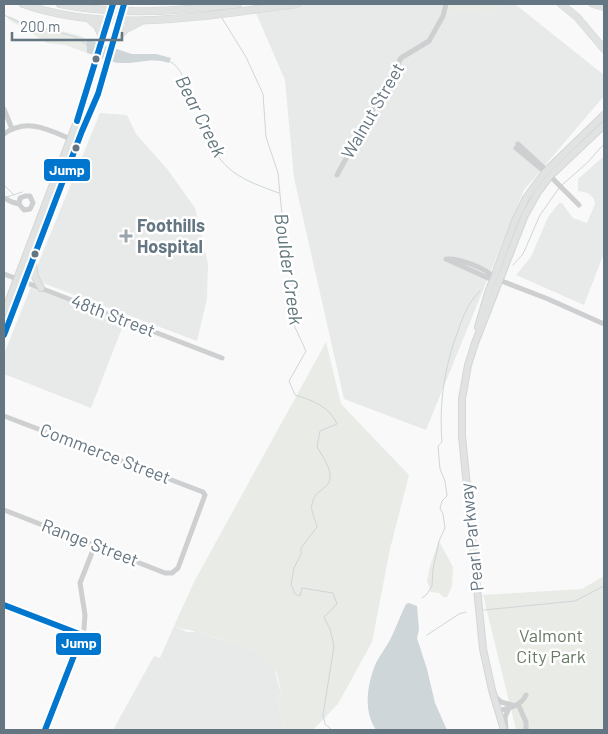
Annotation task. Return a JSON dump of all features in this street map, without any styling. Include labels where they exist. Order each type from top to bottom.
[{"type":"highway","points":[[23,4],[46,11],[88,19],[120,21],[194,17],[297,4]]},
{"type":"highway","points":[[60,4],[85,8],[112,7],[122,12],[189,9],[238,4]]},
{"type":"highway","points":[[85,8],[99,4]]},
{"type":"highway","points":[[135,4],[147,11]]},
{"type":"highway","points":[[561,4],[577,17],[604,51]]},
{"type":"highway","points":[[593,4],[604,7]]},
{"type":"highway","points":[[88,19],[97,26],[103,38]]},
{"type":"highway","points":[[114,41],[128,28],[143,21]]},
{"type":"main road","points":[[4,335],[98,94],[124,4]]},
{"type":"main road","points":[[4,312],[70,139],[112,7]]},
{"type":"main road","name":"Pearl Parkway","points":[[547,174],[604,115]]},
{"type":"main road","name":"Pearl Parkway","points":[[505,730],[493,694],[483,649],[462,436],[464,386],[475,343],[520,210],[532,188],[604,125]]},
{"type":"main road","points":[[32,261],[35,277],[41,288]]},
{"type":"street","name":"Walnut Street","points":[[337,175],[401,58],[429,41],[443,16],[446,4]]},
{"type":"street","points":[[4,109],[12,129]]},
{"type":"street","points":[[4,134],[25,125],[35,126],[78,142]]},
{"type":"street","points":[[517,146],[579,204]]},
{"type":"street","points":[[4,198],[19,204]]},
{"type":"street","points":[[496,279],[490,273],[458,260],[446,260],[488,278],[496,279],[548,299],[604,324]]},
{"type":"street","name":"48th Street","points":[[4,274],[222,358]]},
{"type":"street","name":"Commerce Street","points":[[4,416],[203,492],[205,495],[176,571]]},
{"type":"street","name":"Range Street","points":[[4,510],[165,573],[176,571]]},
{"type":"street","points":[[45,730],[85,625],[80,584],[95,545]]},
{"type":"street","points":[[4,605],[82,635]]},
{"type":"street","points":[[493,694],[501,702],[517,705]]},
{"type":"street","points":[[498,711],[517,705],[526,695]]},
{"type":"street","points":[[517,705],[526,722],[526,730]]},
{"type":"street","points":[[505,730],[505,717],[509,708]]},
{"type":"shaded area","points":[[252,4],[515,4],[604,75],[604,96],[524,190],[426,430],[344,399],[294,178],[285,80]]},
{"type":"shaded area","points":[[86,39],[132,54],[156,54],[171,58],[169,63],[151,61],[117,63],[87,53]]},
{"type":"shaded area","name":"Foothills Hospital","points":[[100,113],[127,115],[136,134],[168,170],[195,208],[208,264],[207,299],[197,341],[32,279]]},
{"type":"shaded area","points":[[604,156],[604,253],[584,305],[516,275],[531,257],[548,217],[559,203],[562,203],[573,218],[587,223],[595,204],[594,199],[588,193],[578,191],[578,179]]},
{"type":"shaded area","points":[[31,287],[124,323],[91,408],[4,374],[4,354]]},
{"type":"shaded area","points":[[409,603],[417,606],[419,630],[417,638],[435,703],[447,730],[376,730],[369,714],[368,697],[373,671],[390,640],[406,604]]},
{"type":"shaded area","points":[[174,626],[187,632],[197,632],[249,649],[268,660],[274,668],[281,694],[277,695],[284,730],[113,730],[154,656],[160,658]]},
{"type":"green space","points":[[449,4],[499,4],[492,14],[449,13]]},
{"type":"green space","points":[[9,16],[20,21],[81,36],[86,39],[87,53],[65,45],[47,43],[8,19]]},
{"type":"green space","points":[[326,342],[341,404],[409,475],[390,549],[372,642],[338,704],[313,730],[284,730],[277,695],[281,693],[280,685],[277,674],[266,659],[236,645],[174,626],[194,582]]},
{"type":"green space","points":[[439,541],[453,567],[452,586],[447,597],[431,592],[427,581]]},
{"type":"green space","name":"Valmont City Park","points":[[604,576],[604,730],[516,730],[483,595],[582,589]]},
{"type":"waterway","name":"Bear Creek","points":[[4,15],[19,22],[76,37],[87,45]]},
{"type":"waterway","name":"Boulder Creek","points":[[222,18],[246,57],[263,94],[266,137],[278,173],[283,226],[292,270],[293,323],[306,351],[289,381],[295,395],[314,402],[325,409],[337,424],[320,431],[317,447],[328,467],[330,477],[326,486],[314,497],[312,510],[317,527],[301,548],[301,554],[294,568],[291,584],[295,594],[300,596],[302,588],[333,593],[337,604],[324,617],[330,629],[334,646],[323,715],[325,724],[332,730]]},
{"type":"waterway","name":"Bear Creek","points":[[169,61],[183,75],[198,105],[210,140],[220,159],[239,176],[279,193]]},
{"type":"waterway","points":[[562,185],[587,163],[604,144]]},
{"type":"waterway","points":[[4,185],[14,195]]},
{"type":"waterway","points":[[513,265],[523,254],[540,215],[559,188]]},
{"type":"waterway","points":[[7,197],[22,192]]},
{"type":"waterway","points":[[422,598],[432,586],[433,569],[439,541],[445,528],[440,508],[442,501],[447,496],[445,481],[440,469],[438,446],[442,442],[441,414],[446,372],[464,315],[472,300],[480,291]]},
{"type":"waterway","points":[[484,610],[575,601],[604,586]]},
{"type":"waterway","points":[[427,635],[459,614],[466,612]]},
{"type":"transit line","name":"Jump","points":[[77,121],[113,4]]},
{"type":"transit line","name":"Jump","points":[[4,335],[98,94],[124,4]]},
{"type":"transit line","name":"Jump","points":[[4,605],[82,635],[45,730]]},
{"type":"place","name":"Foothills Hospital","points":[[126,236]]}]
